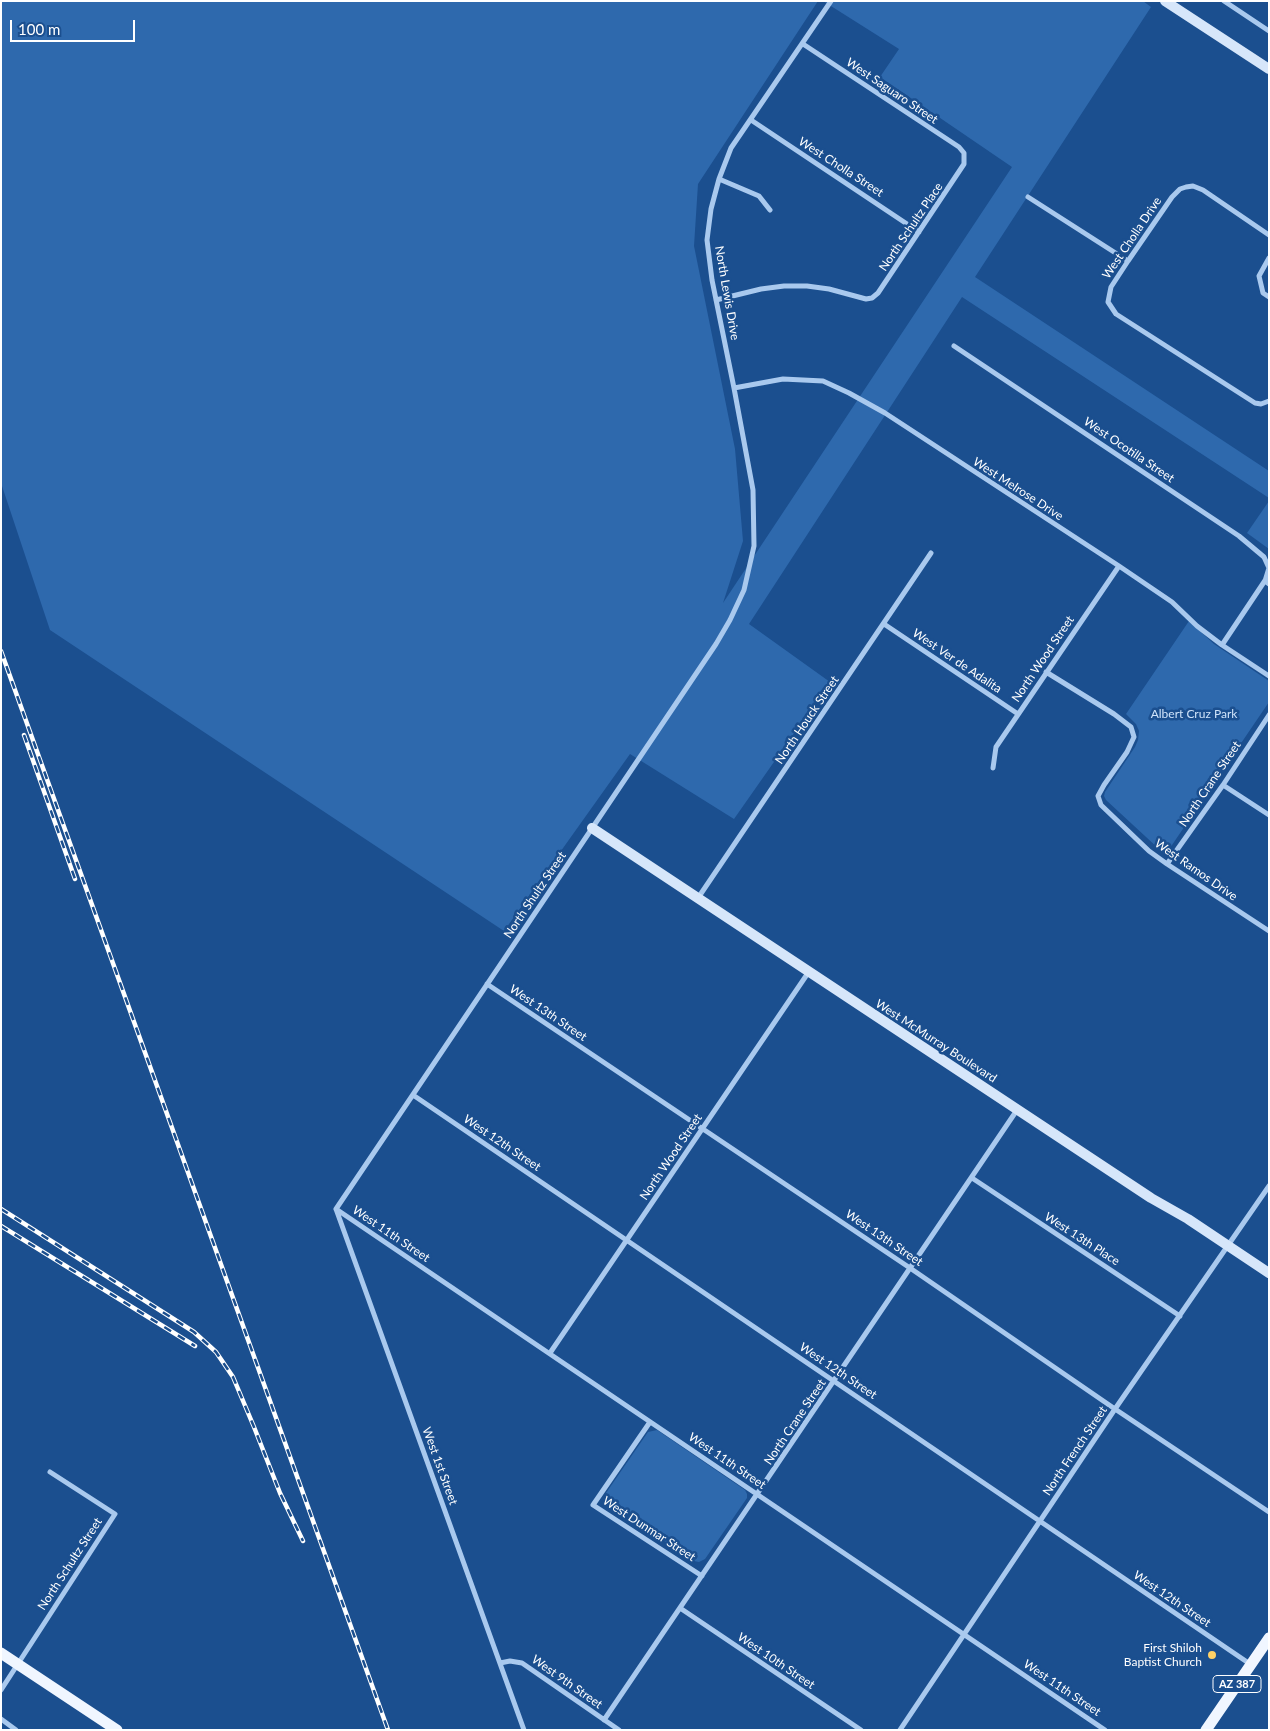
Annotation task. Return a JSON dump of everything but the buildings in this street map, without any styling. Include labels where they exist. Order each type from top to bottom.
[{"type":"main road","name":"AZ 387","points":[[1206,1730],[1269,1638]]},
{"type":"main road","points":[[1,1652],[117,1730]]},
{"type":"street","name":"North Lewis Drive","points":[[744,590],[754,546],[753,490],[712,280],[707,240],[711,209],[719,179],[731,148],[832,1]]},
{"type":"street","points":[[1165,1],[1269,69]]},
{"type":"street","points":[[1224,1],[1269,31]]},
{"type":"street","name":"West Saguaro Street","points":[[803,44],[959,148],[964,153],[965,159]]},
{"type":"street","name":"West Cholla Street","points":[[751,120],[919,232]]},
{"type":"street","name":"North Schultz Place","points":[[716,300],[753,290],[784,286],[807,286],[829,289],[866,299],[872,298],[878,293],[961,170],[965,159]]},
{"type":"street","points":[[719,179],[760,196],[770,210]]},
{"type":"street","name":"West Cholla Drive","points":[[1269,235],[1203,190],[1193,186],[1180,189],[1172,197],[1111,287],[1108,302],[1116,314],[1255,403],[1261,404],[1269,401]]},
{"type":"street","points":[[1028,197],[1128,261]]},
{"type":"street","points":[[1269,258],[1259,276],[1263,293],[1269,297]]},
{"type":"street","name":"West Ocotilla Street","points":[[954,346],[1239,536],[1264,557],[1269,568],[1267,583]]},
{"type":"street","name":"West Melrose Drive","points":[[734,388],[784,379],[823,381],[885,413],[1172,602],[1197,626],[1269,676]]},
{"type":"street","name":"North Houck Street","points":[[698,898],[931,553]]},
{"type":"street","name":"North Wood Street","points":[[993,768],[996,747],[1119,566]]},
{"type":"street","points":[[1222,645],[1267,583],[1269,575]]},
{"type":"street","name":"North Shultz Street","points":[[336,1209],[716,644],[744,590]]},
{"type":"street","name":"West Ver de Adalita","points":[[884,624],[1018,714]]},
{"type":"street","name":"West Ramos Drive","points":[[1046,672],[1114,714],[1131,727],[1134,737],[1127,752],[1098,796],[1101,805],[1149,850],[1167,864],[1269,931]]},
{"type":"street","name":"North Crane Street","points":[[1167,864],[1223,786],[1269,715]]},
{"type":"street","points":[[1223,786],[1269,816]]},
{"type":"street","name":"West McMurray Boulevard","points":[[592,828],[808,973],[1152,1198],[1188,1218],[1269,1273]]},
{"type":"street","name":"North Wood Street","points":[[550,1353],[808,973]]},
{"type":"street","name":"West 13th Street","points":[[487,984],[1269,1512]]},
{"type":"street","name":"West 12th Street","points":[[413,1094],[1250,1664]]},
{"type":"street","name":"North Crane Street","points":[[604,1720],[1018,1110]]},
{"type":"street","name":"West 13th Place","points":[[972,1178],[1180,1316]]},
{"type":"street","name":"North French Street","points":[[900,1730],[1115,1409],[1269,1186]]},
{"type":"street","name":"West 11th Street","points":[[336,1209],[1105,1730]]},
{"type":"street","name":"West 1st Street","points":[[336,1209],[524,1730]]},
{"type":"street","name":"West Dunmar Street","points":[[650,1422],[593,1504],[702,1576]]},
{"type":"street","name":"North Schultz Street","points":[[1,1690],[115,1514],[50,1472]]},
{"type":"street","name":"West 10th Street","points":[[680,1608],[861,1730]]},
{"type":"street","name":"West 9th Street","points":[[500,1663],[510,1660],[522,1663],[619,1730]]},
{"type":"street","points":[[1,1720],[16,1730]]},
{"type":"green space","points":[[1,1],[818,1],[698,184],[694,246],[735,449],[743,541],[723,603],[1012,167],[880,77],[899,49],[823,1],[1143,1],[1151,7],[975,277],[1269,471],[1269,498],[962,297],[749,624],[830,682],[734,819],[630,754],[504,931],[50,630],[1,483]]},
{"type":"green space","points":[[1269,501],[1269,549],[1247,533]]},
{"type":"green space","name":"Albert Cruz Park","points":[[1189,621],[1214,644],[1269,681],[1269,702],[1172,845],[1168,849],[1163,850],[1159,849],[1104,796],[1138,740],[1139,731],[1136,724],[1126,714]]},
{"type":"green space","points":[[657,1430],[745,1490],[747,1494],[747,1498],[705,1559],[699,1562],[694,1561],[608,1503],[606,1499],[606,1493],[648,1432]]},
{"type":"railway","points":[[1,651],[388,1730]]},
{"type":"railway","points":[[24,735],[75,879]]},
{"type":"railway","points":[[1,1209],[194,1332],[216,1352],[233,1377],[280,1493],[303,1541]]},
{"type":"railway","points":[[1,1226],[195,1346]]},
{"type":"place","name":"First Shiloh Baptist Church","points":[[1212,1655]]}]
